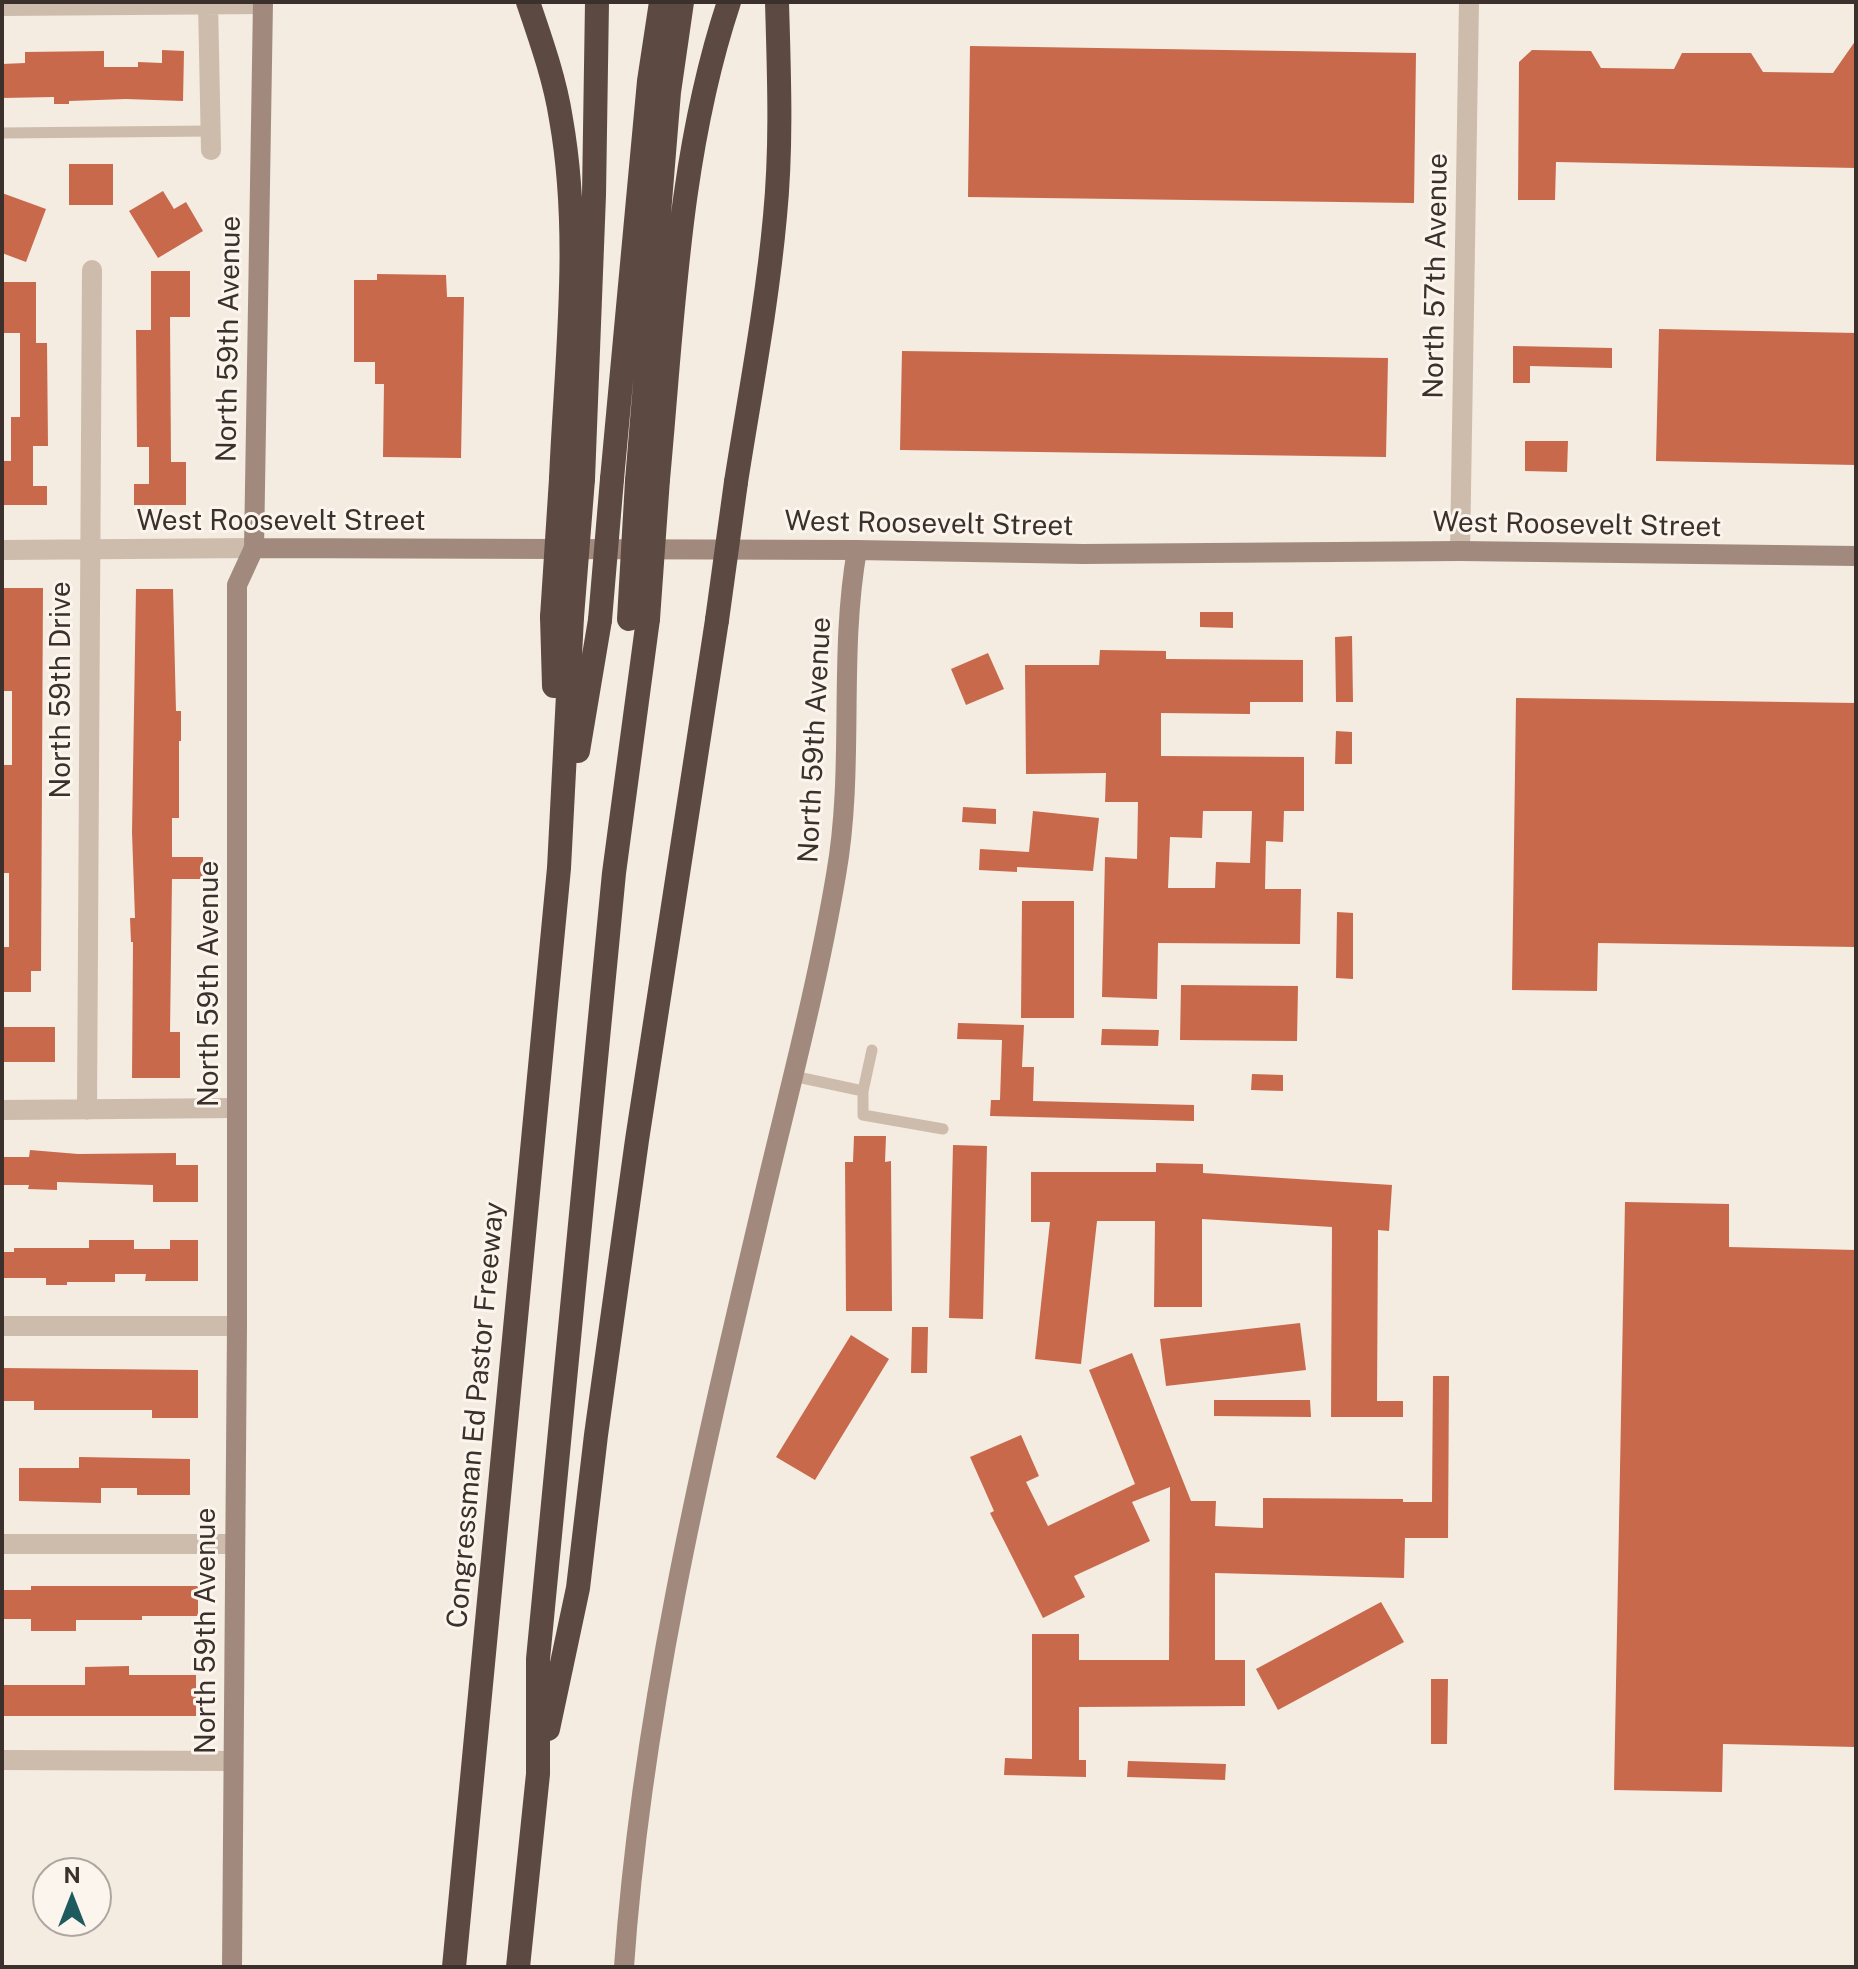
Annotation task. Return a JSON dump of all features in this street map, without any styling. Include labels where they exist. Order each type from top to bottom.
[{"type":"highway","points":[[528,2],[561,116],[569,180],[572,479]]},
{"type":"highway","points":[[559,868],[562,617],[594,195],[597,2]]},
{"type":"highway","points":[[559,868],[600,620],[649,81],[661,2]]},
{"type":"highway","points":[[518,1967],[538,1774],[538,1659],[639,619],[669,92],[682,2]]},
{"type":"highway","points":[[648,480],[697,124],[729,2]]},
{"type":"highway","points":[[538,1774],[578,1588],[637,1140],[769,271],[776,213],[781,97],[777,2]]},
{"type":"highway","name":"Congressman Ed Pastor Freeway","points":[[454,1967],[559,868]]},
{"type":"main road","name":"North 59th Avenue","points":[[232,1967],[237,1326],[237,585],[254,548],[263,3]]},
{"type":"main road","name":"West Roosevelt Street","points":[[254,548],[1083,554],[1460,551],[1856,556]]},
{"type":"main road","name":"North 59th Avenue","points":[[624,1967],[647,1758],[677,1583],[699,1472],[793,1076],[837,872],[846,776],[851,586],[857,550]]},
{"type":"street","name":"North 57th Avenue","points":[[1460,551],[1469,2]]},
{"type":"street","points":[[208,3],[210,140]]},
{"type":"street","points":[[2,6],[263,3]]},
{"type":"street","name":"North 59th Drive","points":[[87,1110],[92,270]]},
{"type":"street","name":"West Roosevelt Street","points":[[2,550],[254,548]]},
{"type":"street","points":[[2,1110],[237,1108]]},
{"type":"street","points":[[2,1326],[237,1326]]},
{"type":"street","points":[[2,1544],[234,1544]]},
{"type":"street","points":[[2,1760],[233,1761]]},
{"type":"lane","points":[[2,133],[210,140]]},
{"type":"lane","points":[[872,1050],[863,1091],[863,1115],[943,1129]]},
{"type":"lane","points":[[793,1076],[863,1091]]},
{"type":"building","points":[[1856,40],[1856,168],[1556,162],[1555,200],[1518,200],[1519,62],[1532,50],[1591,51],[1601,68],[1674,69],[1682,53],[1751,53],[1763,72],[1833,73]]},
{"type":"building","points":[[970,46],[1416,53],[1414,203],[968,197]]},
{"type":"building","points":[[162,50],[184,51],[183,101],[126,99],[54,104],[54,97],[2,98],[2,64],[25,63],[25,52],[104,51],[104,67],[138,67],[138,62],[162,63]]},
{"type":"building","points":[[69,164],[113,164],[113,205],[69,205]]},
{"type":"building","points":[[163,191],[174,209],[186,202],[203,231],[158,258],[129,211]]},
{"type":"building","points":[[2,193],[46,209],[26,262],[2,253]]},
{"type":"building","points":[[151,271],[190,271],[190,317],[170,317],[171,462],[186,462],[186,505],[134,505],[134,484],[149,484],[149,447],[137,447],[136,330],[151,330]]},
{"type":"building","points":[[377,274],[446,275],[447,297],[464,297],[461,458],[383,457],[384,384],[375,384],[375,362],[354,362],[354,280],[377,280]]},
{"type":"building","points":[[2,282],[36,282],[36,343],[47,343],[48,446],[33,446],[33,486],[47,486],[47,505],[2,505],[2,461],[11,461],[11,417],[20,417],[20,333],[2,333]]},
{"type":"building","points":[[1659,329],[1856,333],[1856,465],[1656,461]]},
{"type":"building","points":[[1513,346],[1612,348],[1612,368],[1530,366],[1530,383],[1513,383]]},
{"type":"building","points":[[902,351],[1388,358],[1386,457],[900,450]]},
{"type":"building","points":[[1525,441],[1568,441],[1567,472],[1525,471]]},
{"type":"building","points":[[2,588],[43,588],[41,971],[31,971],[31,992],[2,992],[2,947],[9,947],[9,873],[2,873],[2,765],[12,765],[12,691],[2,691]]},
{"type":"building","points":[[136,589],[173,589],[176,711],[181,711],[181,741],[179,818],[172,818],[172,857],[203,857],[203,879],[172,879],[170,1032],[180,1032],[180,1078],[132,1078],[133,942],[130,918],[135,918],[132,832]]},
{"type":"building","points":[[1200,612],[1233,612],[1233,628],[1200,627]]},
{"type":"building","points":[[1352,636],[1353,702],[1336,702],[1335,637]]},
{"type":"building","points":[[1100,650],[1166,651],[1166,659],[1303,660],[1303,702],[1250,702],[1250,714],[1161,713],[1161,756],[1304,757],[1304,811],[1284,811],[1283,842],[1266,841],[1265,889],[1301,889],[1300,944],[1158,943],[1157,999],[1102,997],[1105,857],[1137,859],[1138,802],[1105,802],[1106,773],[1026,774],[1025,665],[1099,665]],"holes":[[[1203,811],[1252,811],[1250,863],[1216,862],[1215,888],[1168,888],[1170,837],[1202,838]]]},
{"type":"building","points":[[988,653],[1004,689],[966,705],[951,669]]},
{"type":"building","points":[[1516,698],[1856,703],[1856,947],[1598,943],[1597,991],[1512,990]]},
{"type":"building","points":[[1336,731],[1352,732],[1352,764],[1335,764]]},
{"type":"building","points":[[963,807],[996,809],[996,824],[962,822]]},
{"type":"building","points":[[1033,811],[1099,818],[1093,871],[1017,867],[1017,872],[979,870],[980,849],[1029,852]]},
{"type":"building","points":[[1022,901],[1074,901],[1074,1018],[1021,1018]]},
{"type":"building","points":[[1337,912],[1353,913],[1353,979],[1336,978]]},
{"type":"building","points":[[1181,985],[1298,986],[1297,1041],[1180,1040]]},
{"type":"building","points":[[958,1023],[1024,1025],[1022,1067],[1034,1067],[1033,1101],[1194,1105],[1194,1121],[990,1116],[991,1100],[1000,1100],[1002,1040],[957,1039]]},
{"type":"building","points":[[3,1027],[55,1027],[55,1062],[3,1062]]},
{"type":"building","points":[[1102,1029],[1159,1030],[1158,1046],[1101,1045]]},
{"type":"building","points":[[1252,1074],[1283,1075],[1283,1091],[1251,1090]]},
{"type":"building","points":[[854,1136],[886,1136],[885,1162],[891,1161],[892,1311],[846,1311],[845,1162],[853,1162]]},
{"type":"building","points":[[953,1145],[987,1146],[983,1319],[949,1318]]},
{"type":"building","points":[[30,1150],[78,1154],[176,1153],[176,1165],[198,1165],[198,1202],[153,1202],[153,1185],[57,1182],[57,1190],[28,1189],[29,1185],[2,1185],[2,1157],[29,1157]]},
{"type":"building","points":[[1156,1163],[1203,1164],[1203,1173],[1392,1185],[1389,1231],[1378,1230],[1377,1401],[1403,1401],[1403,1417],[1331,1417],[1332,1227],[1202,1219],[1202,1307],[1154,1307],[1155,1221],[1097,1221],[1081,1364],[1035,1359],[1050,1222],[1031,1222],[1031,1172],[1156,1172]]},
{"type":"building","points":[[1625,1202],[1729,1204],[1729,1247],[1856,1250],[1856,1747],[1723,1744],[1722,1792],[1614,1790]]},
{"type":"building","points":[[89,1240],[134,1240],[134,1249],[170,1249],[170,1240],[198,1240],[198,1281],[145,1281],[146,1274],[115,1274],[115,1282],[46,1285],[46,1278],[2,1278],[2,1252],[14,1252],[14,1248],[89,1248]]},
{"type":"building","points":[[1300,1323],[1306,1370],[1166,1386],[1160,1339]]},
{"type":"building","points":[[912,1327],[928,1327],[927,1373],[911,1373]]},
{"type":"building","points":[[851,1335],[889,1359],[815,1480],[776,1457]]},
{"type":"building","points":[[1132,1353],[1191,1501],[1216,1501],[1215,1526],[1263,1528],[1263,1498],[1432,1502],[1433,1376],[1449,1376],[1448,1538],[1405,1538],[1404,1578],[1215,1573],[1215,1660],[1245,1660],[1245,1706],[1079,1707],[1079,1760],[1086,1760],[1086,1777],[1004,1775],[1005,1758],[1032,1759],[1032,1634],[1079,1634],[1079,1660],[1169,1660],[1170,1487],[1132,1502],[1150,1541],[1074,1576],[1085,1597],[1043,1618],[990,1513],[994,1511],[970,1457],[1021,1435],[1039,1476],[1026,1482],[1048,1526],[1135,1484],[1089,1370]]},
{"type":"building","points":[[2,1368],[198,1370],[198,1418],[152,1418],[152,1410],[34,1410],[34,1401],[2,1401]]},
{"type":"building","points":[[1214,1400],[1310,1400],[1311,1417],[1214,1416]]},
{"type":"building","points":[[79,1457],[190,1459],[190,1495],[137,1495],[137,1488],[101,1488],[101,1503],[19,1501],[19,1468],[79,1468]]},
{"type":"building","points":[[31,1586],[198,1586],[198,1616],[76,1620],[76,1631],[31,1631],[31,1619],[2,1619],[2,1590],[31,1590]]},
{"type":"building","points":[[1381,1602],[1404,1642],[1278,1710],[1256,1669]]},
{"type":"building","points":[[129,1666],[129,1675],[196,1675],[196,1716],[2,1716],[2,1685],[85,1685],[85,1667]]},
{"type":"building","points":[[1431,1679],[1448,1679],[1447,1744],[1431,1744]]},
{"type":"building","points":[[1128,1761],[1226,1764],[1225,1780],[1127,1777]]}]
